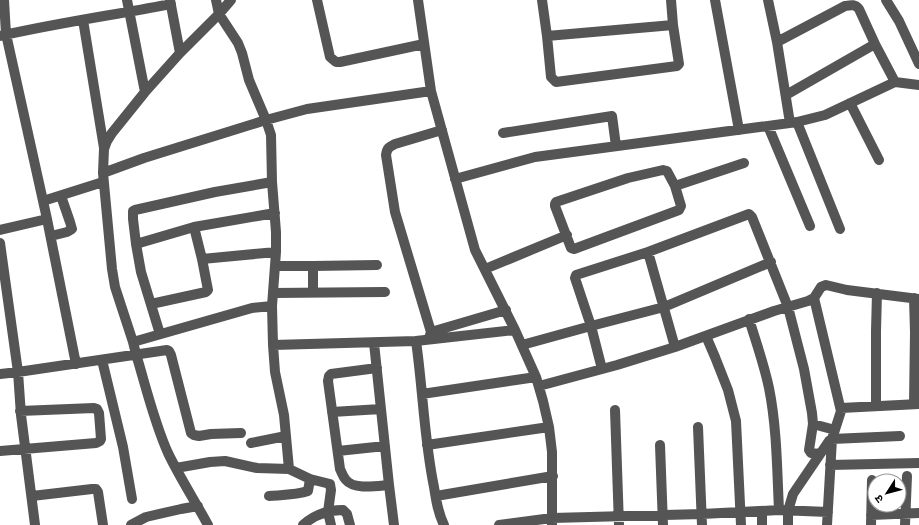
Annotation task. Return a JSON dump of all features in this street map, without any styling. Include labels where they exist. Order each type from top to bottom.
[{"type":"street","points":[[4,0],[3,35],[48,219],[76,364]]},
{"type":"street","points":[[127,0],[145,92]]},
{"type":"street","points":[[216,0],[219,14],[238,43],[249,80],[271,135],[276,252],[272,306],[273,346],[275,372],[284,415],[289,469]]},
{"type":"street","points":[[104,149],[112,133],[145,92],[231,0]]},
{"type":"street","points":[[317,0],[330,57],[336,62],[424,44]]},
{"type":"street","points":[[418,0],[431,91],[475,250],[506,310],[537,382],[548,427],[552,452],[552,522]]},
{"type":"street","points":[[542,0],[551,77],[553,81],[556,82],[678,66],[679,64],[671,0]]},
{"type":"street","points":[[715,0],[739,130]]},
{"type":"street","points":[[768,0],[786,95],[794,123],[840,229]]},
{"type":"street","points":[[886,0],[899,21],[919,64]]},
{"type":"street","points":[[3,35],[39,27],[129,12],[171,2],[180,53]]},
{"type":"street","points":[[777,42],[845,6],[852,4],[859,9],[895,82]]},
{"type":"street","points":[[83,20],[104,149],[103,178],[113,276],[162,438],[176,468],[208,525]]},
{"type":"street","points":[[547,36],[674,25]]},
{"type":"street","points":[[786,95],[875,44]]},
{"type":"street","points":[[455,179],[535,157],[794,123],[825,115],[895,82],[919,85]]},
{"type":"street","points":[[43,201],[61,196],[144,158],[266,120],[307,109],[431,91]]},
{"type":"street","points":[[850,104],[879,160]]},
{"type":"street","points":[[503,133],[612,116],[616,146]]},
{"type":"street","points":[[768,126],[810,226]]},
{"type":"street","points":[[430,336],[395,212],[386,151],[389,147],[395,144],[442,130]]},
{"type":"street","points":[[674,186],[744,163]]},
{"type":"street","points":[[663,170],[668,171],[674,186],[681,206],[679,210],[574,249],[571,248],[555,206],[556,202],[628,178],[663,170]]},
{"type":"street","points":[[160,334],[141,272],[132,213],[135,210],[215,192],[272,182]]},
{"type":"street","points":[[51,236],[67,232],[72,229],[61,196]]},
{"type":"street","points":[[136,244],[194,227],[275,213]]},
{"type":"street","points":[[602,369],[591,326],[575,278],[576,275],[648,252],[749,214],[752,217],[788,307],[804,369],[811,406],[813,424],[809,450],[811,453],[820,454]]},
{"type":"street","points":[[0,230],[48,219]]},
{"type":"street","points":[[151,304],[207,291],[208,288],[194,227]]},
{"type":"street","points":[[485,269],[567,235]]},
{"type":"street","points":[[0,243],[4,297],[18,372],[20,411],[35,525]]},
{"type":"street","points":[[202,260],[276,252]]},
{"type":"street","points":[[648,252],[675,347]]},
{"type":"street","points":[[522,345],[664,307],[770,262]]},
{"type":"street","points":[[275,266],[377,265]]},
{"type":"street","points":[[313,266],[313,293]]},
{"type":"street","points":[[422,394],[537,382],[602,369],[675,347],[749,320],[808,301],[814,298],[819,288],[826,285],[843,289],[916,299],[916,404],[841,408]]},
{"type":"street","points":[[273,293],[385,292]]},
{"type":"street","points":[[876,406],[877,293]]},
{"type":"street","points":[[814,298],[841,408],[833,435],[827,525]]},
{"type":"street","points":[[133,342],[252,308],[272,306]]},
{"type":"street","points":[[273,346],[416,342],[506,310]]},
{"type":"street","points":[[749,320],[764,368],[772,404],[784,511],[788,525]]},
{"type":"street","points":[[430,336],[515,330]]},
{"type":"street","points":[[706,336],[728,390],[735,414],[742,525]]},
{"type":"street","points":[[374,342],[394,525]]},
{"type":"street","points":[[416,342],[430,466],[439,511],[444,525]]},
{"type":"street","points":[[0,374],[167,350],[170,352],[192,434],[200,436],[241,433]]},
{"type":"street","points":[[102,360],[123,447],[132,499]]},
{"type":"street","points":[[377,368],[330,374],[328,381],[340,469],[347,482],[362,487],[389,485]]},
{"type":"street","points":[[0,451],[98,442],[102,439],[99,413],[97,409],[20,411]]},
{"type":"street","points":[[332,412],[381,409]]},
{"type":"street","points":[[615,410],[619,521]]},
{"type":"street","points":[[813,424],[833,435],[900,436]]},
{"type":"street","points":[[428,445],[548,427]]},
{"type":"street","points":[[698,427],[702,525]]},
{"type":"street","points":[[784,511],[793,494],[833,435]]},
{"type":"street","points":[[251,443],[286,436]]},
{"type":"street","points":[[660,445],[663,520]]},
{"type":"street","points":[[338,451],[385,446]]},
{"type":"street","points":[[176,468],[225,461],[257,468],[289,469],[310,479],[330,484],[328,512],[331,525]]},
{"type":"street","points":[[830,465],[919,463]]},
{"type":"street","points":[[436,496],[553,476]]},
{"type":"street","points":[[269,496],[306,492],[308,491],[310,479]]},
{"type":"street","points":[[32,496],[95,489],[98,492],[103,525]]},
{"type":"street","points":[[132,525],[146,517],[198,506]]},
{"type":"street","points":[[303,525],[313,518],[328,512],[343,510],[347,514],[350,525]]},
{"type":"street","points":[[762,511],[762,525]]},
{"type":"street","points":[[499,525],[552,522],[663,520],[702,514],[762,511],[828,512]]},
{"type":"street","points":[[871,520],[905,513],[905,525]]},
{"type":"street","points":[[907,513],[919,513]]}]
